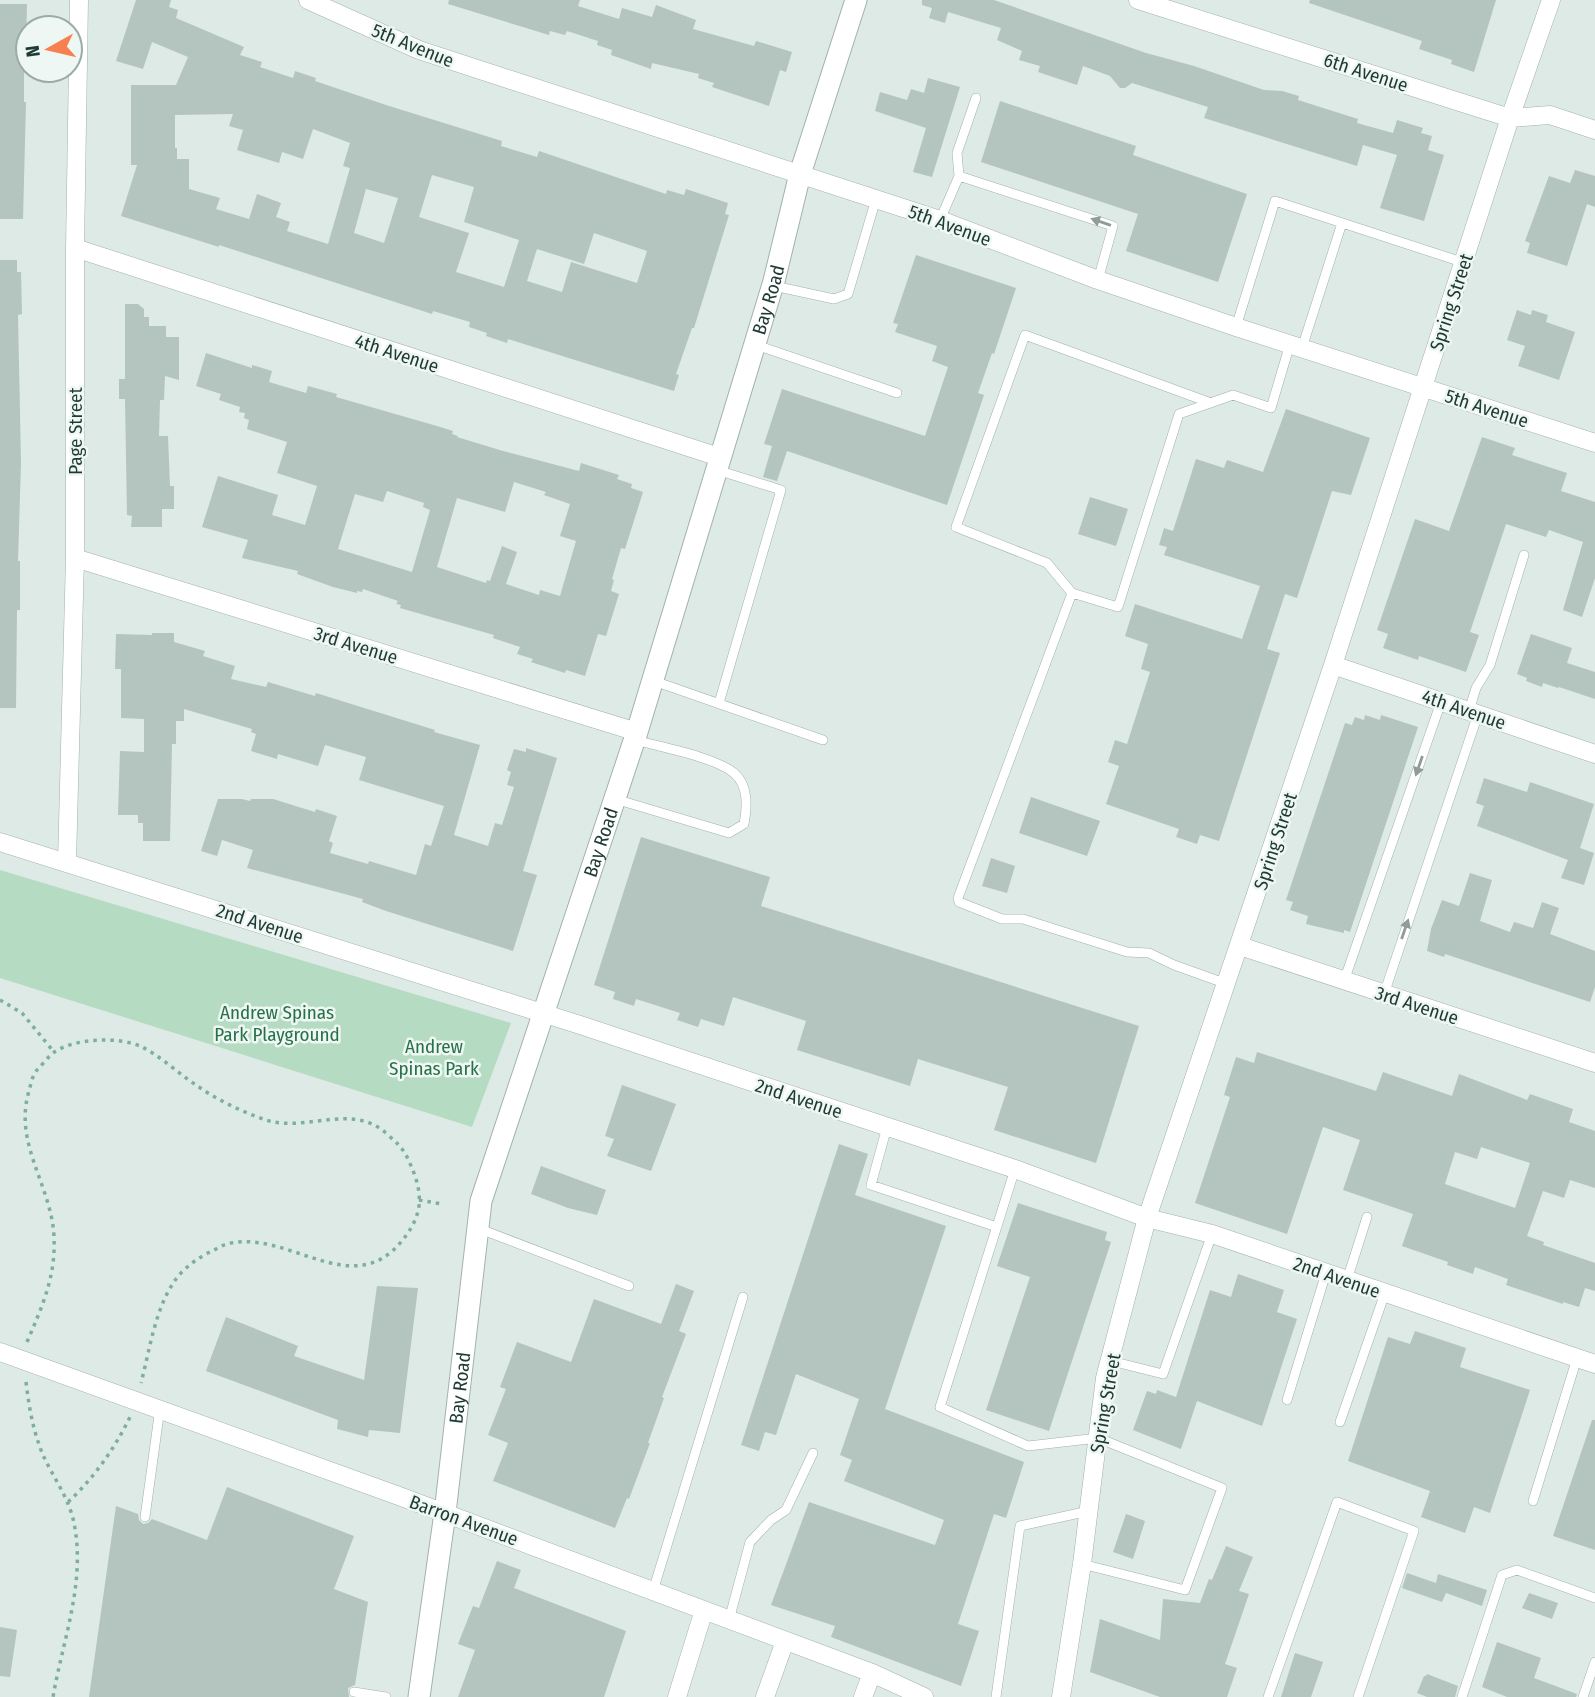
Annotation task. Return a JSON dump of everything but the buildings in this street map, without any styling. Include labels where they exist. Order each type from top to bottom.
[{"type":"street","name":"Page Street","points":[[67,862],[75,558],[75,248],[79,0]]},
{"type":"street","name":"5th Avenue","points":[[308,0],[419,50],[940,220],[1098,280],[1236,327],[1595,443]]},
{"type":"street","name":"Bay Road","points":[[419,1697],[445,1513],[481,1201],[635,736],[772,286],[800,174],[856,0]]},
{"type":"street","name":"6th Avenue","points":[[1138,0],[1510,118],[1550,116],[1595,130]]},
{"type":"street","name":"Spring Street","points":[[1064,1696],[1105,1378],[1147,1218],[1240,946],[1551,0]]},
{"type":"street","name":"4th Avenue","points":[[75,248],[717,464]]},
{"type":"street","name":"3rd Avenue","points":[[75,558],[635,736]]},
{"type":"street","name":"4th Avenue","points":[[1333,665],[1595,754]]},
{"type":"street","name":"2nd Avenue","points":[[0,842],[545,1014],[1015,1169],[1147,1218],[1212,1234],[1595,1364]]},
{"type":"street","name":"3rd Avenue","points":[[1240,946],[1595,1063]]},
{"type":"street","name":"Barron Avenue","points":[[0,1352],[445,1513],[872,1673],[924,1697]]},
{"type":"street","points":[[677,1697],[704,1610]]},
{"type":"street","points":[[765,1697],[785,1641]]},
{"type":"street","points":[[863,1697],[872,1673]]},
{"type":"lane","points":[[940,220],[959,176],[957,153],[976,98]]},
{"type":"lane","points":[[959,176],[1112,226],[1098,280]]},
{"type":"lane","points":[[772,286],[834,299],[848,294],[876,199]]},
{"type":"lane","points":[[1236,327],[1275,201],[1465,263]]},
{"type":"lane","points":[[1211,403],[1025,335],[956,527],[1047,562],[1072,593],[1118,607],[1179,414],[1211,403],[1233,395],[1270,408],[1342,223]]},
{"type":"lane","points":[[754,344],[897,393]]},
{"type":"lane","points":[[717,464],[781,490],[719,703]]},
{"type":"lane","points":[[1384,994],[1474,713],[1476,688],[1490,664],[1524,555]]},
{"type":"lane","points":[[1072,593],[958,898],[959,902],[1002,919],[1023,919],[1126,952],[1149,953],[1227,984]]},
{"type":"lane","points":[[652,680],[823,740]]},
{"type":"lane","points":[[1344,981],[1441,702]]},
{"type":"lane","points":[[615,799],[729,834],[744,824],[747,807],[743,785],[734,773],[710,761],[635,736]]},
{"type":"lane","points":[[887,1127],[871,1185],[997,1227]]},
{"type":"lane","points":[[1015,1169],[940,1407],[1028,1447],[1098,1438],[1222,1488],[1185,1590],[1082,1564]]},
{"type":"lane","points":[[1347,1280],[1367,1217]]},
{"type":"lane","points":[[478,1228],[629,1286]]},
{"type":"lane","points":[[1111,1362],[1163,1374],[1212,1234]]},
{"type":"lane","points":[[1287,1400],[1326,1273]]},
{"type":"lane","points":[[1340,1422],[1385,1293]]},
{"type":"lane","points":[[653,1591],[743,1297]]},
{"type":"lane","points":[[1532,1501],[1577,1358]]},
{"type":"lane","points":[[145,1517],[160,1408]]},
{"type":"lane","points":[[729,1620],[750,1542],[771,1520],[786,1510],[813,1453]]},
{"type":"lane","points":[[1268,1697],[1337,1502],[1414,1531],[1358,1697]]},
{"type":"lane","points":[[996,1697],[1020,1526],[1089,1511]]},
{"type":"lane","points":[[1462,1697],[1502,1575],[1517,1570],[1595,1598]]},
{"type":"lane","points":[[1583,1697],[1595,1662]]},
{"type":"lane","points":[[354,1692],[386,1697]]},
{"type":"path","points":[[0,1000],[22,1013],[54,1052]]},
{"type":"path","points":[[27,1343],[44,1304],[54,1269],[54,1235],[49,1208],[25,1133],[25,1103],[34,1074],[54,1052],[82,1042],[113,1039],[141,1046],[200,1088],[233,1106],[270,1121],[301,1123],[338,1118],[359,1119],[382,1129],[402,1148],[417,1178],[419,1200],[412,1228],[394,1250],[369,1265],[347,1267],[259,1242],[228,1243],[199,1257],[176,1279],[161,1307],[140,1388]]},
{"type":"path","points":[[419,1200],[442,1204]]},
{"type":"path","points":[[25,1374],[32,1422],[43,1454],[68,1502],[74,1522],[77,1576],[74,1605],[53,1697]]},
{"type":"path","points":[[68,1502],[108,1456],[132,1413]]},
{"type":"green space","name":"Andrew Spinas Park","points":[[0,870],[511,1023],[472,1127],[0,978]]},
{"type":"park label","name":"Andrew Spinas Park Playground","points":[[277,1023]]}]
